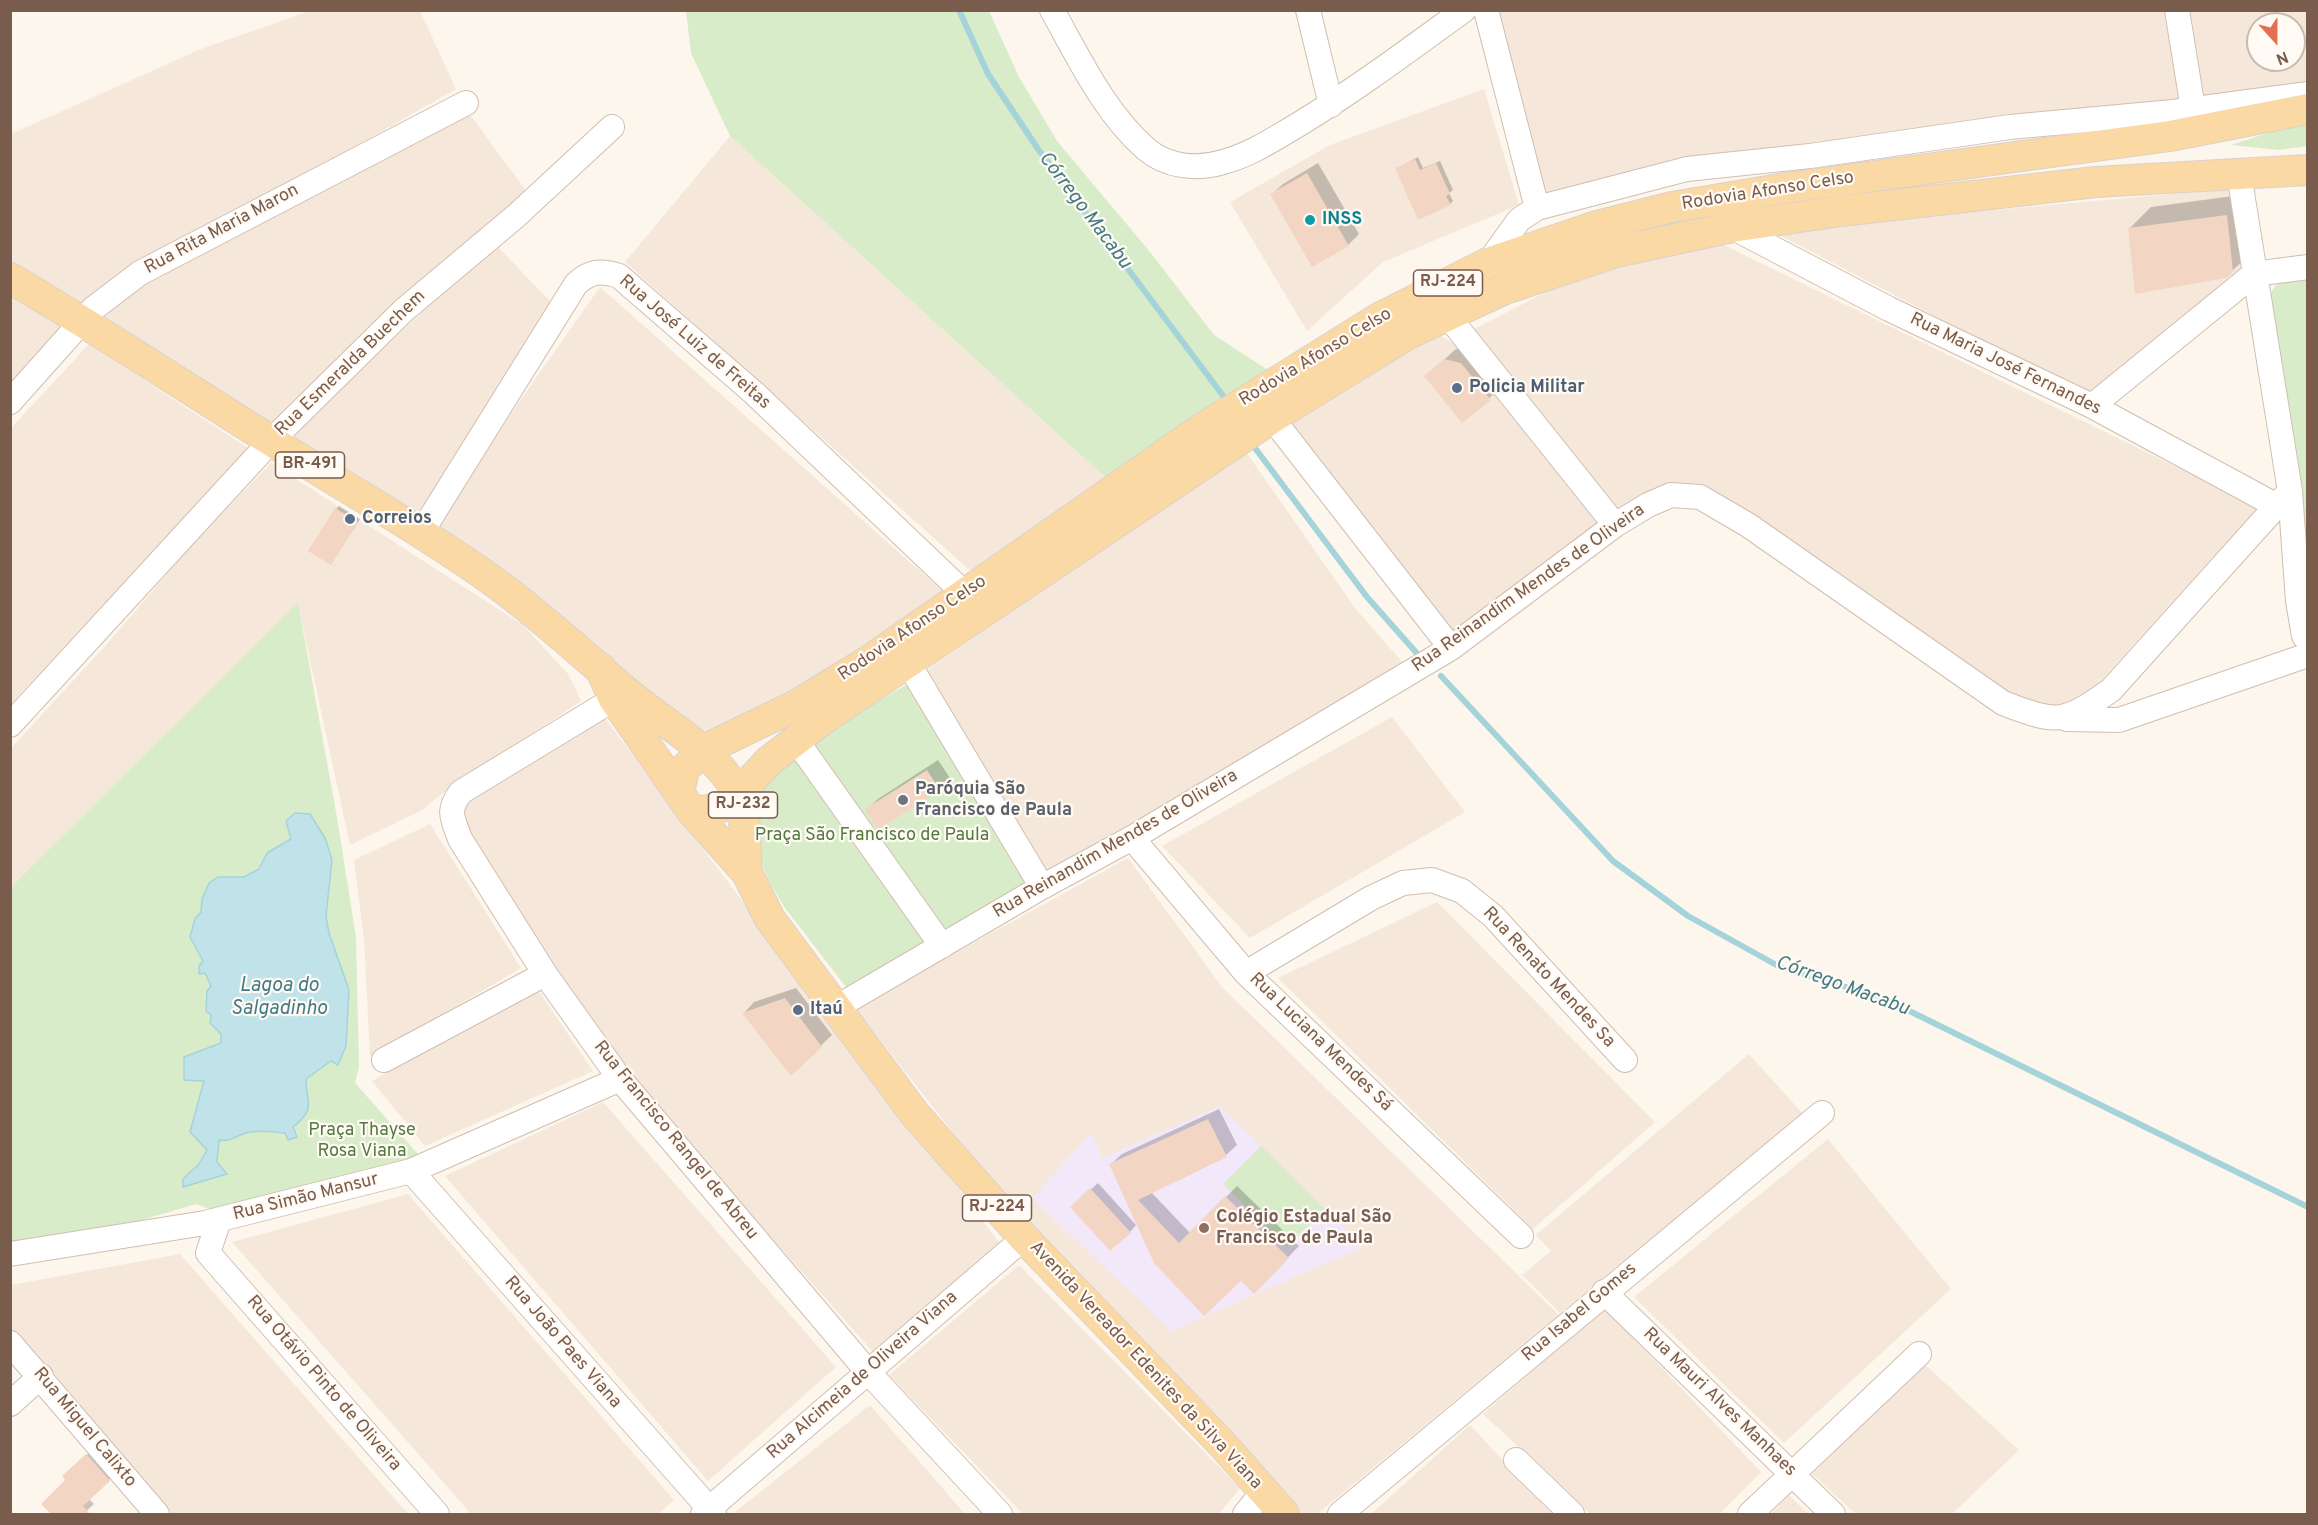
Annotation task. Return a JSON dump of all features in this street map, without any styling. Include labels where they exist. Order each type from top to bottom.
[{"type":"main road","points":[[2170,136],[2193,109]]},
{"type":"main road","name":"Rodovia Afonso Celso","points":[[2307,109],[2170,136],[1785,188],[1661,210],[1597,226],[1488,263],[1379,318],[1198,431],[867,662],[797,705],[704,750],[684,769],[685,802],[718,809],[728,805],[769,761],[796,740],[907,662],[1272,418],[1408,334],[1505,289],[1616,252],[1732,227],[1841,211],[2096,182],[2307,170]]},
{"type":"main road","name":"Avenida Vereador Edenites da Silva Viana","points":[[10,278],[84,321],[271,441],[421,533],[503,589],[553,627],[627,692],[704,750],[723,770],[739,794],[744,807],[747,873]]},
{"type":"main road","name":"Avenida Vereador Edenites da Silva Viana","points":[[600,668],[614,699],[685,802],[747,873],[770,919],[914,1113],[1024,1238],[1223,1445],[1254,1503],[1284,1515]]},
{"type":"street","points":[[1052,10],[1108,108],[1146,149],[1172,164],[1192,166],[1221,163],[1250,152],[1331,105],[1464,10]]},
{"type":"street","points":[[1308,10],[1331,105]]},
{"type":"street","points":[[1486,10],[1537,208]]},
{"type":"street","points":[[2177,10],[2193,109]]},
{"type":"street","points":[[1488,263],[1519,220],[1537,208],[1687,169],[1778,159],[2010,127],[2193,109],[2307,94]]},
{"type":"street","name":"Rua Rita Maria Maron","points":[[10,402],[109,294],[140,273],[466,103]]},
{"type":"street","name":"Rua Esmeralda Buechem","points":[[10,725],[271,441],[404,310],[516,216],[612,127]]},
{"type":"street","points":[[1778,159],[1785,188]]},
{"type":"street","points":[[2239,174],[2298,601],[2304,636],[2307,640]]},
{"type":"street","name":"Rua Maria José Fernandes","points":[[1732,227],[1889,309],[2283,498]]},
{"type":"street","points":[[2092,406],[2254,274],[2307,267]]},
{"type":"street","name":"Rua José Luiz de Freitas","points":[[421,533],[576,284],[586,274],[603,271],[619,276],[754,393],[966,594]]},
{"type":"street","points":[[1447,315],[1615,525]]},
{"type":"street","points":[[1272,418],[1451,648]]},
{"type":"street","name":"Rua Reinandim Mendes de Oliveira","points":[[837,1007],[1042,887],[1132,838],[1451,648],[1615,525],[1648,505],[1671,495],[1700,497],[1748,525],[2003,703],[2049,718],[2078,714],[2111,690],[2283,498]]},
{"type":"street","points":[[2049,718],[2119,720],[2307,655]]},
{"type":"street","points":[[907,662],[1042,887]]},
{"type":"street","name":"Rua Francisco Rangel de Abreu","points":[[614,699],[461,792],[452,803],[451,815],[460,839],[545,974],[620,1079],[868,1372],[1000,1515]]},
{"type":"street","points":[[796,740],[942,946]]},
{"type":"street","name":"Rua Luciana Mendes Sá","points":[[1132,838],[1246,973],[1521,1236]]},
{"type":"street","name":"Rua Renato Mendes Sa","points":[[1246,973],[1371,898],[1403,883],[1432,880],[1462,891],[1492,916],[1625,1060]]},
{"type":"street","points":[[384,1060],[545,974]]},
{"type":"street","name":"Rua Simão Mansur","points":[[10,1254],[219,1220],[411,1171],[620,1079]]},
{"type":"street","name":"Rua Isabel Gomes","points":[[1340,1515],[1604,1292],[1821,1113]]},
{"type":"street","name":"Rua João Paes Viana","points":[[411,1171],[709,1513]]},
{"type":"street","points":[[208,1253],[219,1220]]},
{"type":"street","name":"Rua Otávio Pinto de Oliveira","points":[[179,1228],[208,1253],[437,1515]]},
{"type":"street","name":"Rua Alcimeia de Oliveira Viana","points":[[709,1513],[1024,1238]]},
{"type":"street","name":"Rua Mauri Alves Manhaes","points":[[1604,1292],[1833,1515]]},
{"type":"street","name":"Rua Miguel Calixto","points":[[10,1343],[41,1376],[155,1514]]},
{"type":"street","points":[[1750,1515],[1791,1473],[1919,1354]]},
{"type":"street","points":[[10,1404],[41,1376]]},
{"type":"street","points":[[1516,1460],[1572,1515]]},
{"type":"shaded area","points":[[310,11],[420,11],[456,89],[78,304],[11,265],[11,134],[201,49]]},
{"type":"shaded area","points":[[1496,11],[2307,11],[2307,83],[1543,196]]},
{"type":"shaded area","points":[[1484,89],[1519,205],[1383,262],[1307,331],[1230,202],[1330,145]]},
{"type":"shaded area","points":[[468,112],[530,196],[266,427],[99,316],[146,280]]},
{"type":"shaded area","points":[[730,136],[1105,477],[974,574],[625,262]]},
{"type":"shaded area","points":[[2228,189],[2243,272],[2093,399],[1770,230]]},
{"type":"shaded area","points":[[495,244],[552,303],[419,517],[286,439]]},
{"type":"shaded area","points":[[1724,245],[2258,507],[2078,706],[2022,704],[1699,491],[1615,518],[1468,332],[1601,264]]},
{"type":"shaded area","points":[[600,287],[948,596],[831,670],[726,729],[704,731],[687,725],[431,527]]},
{"type":"shaded area","points":[[11,295],[65,326],[11,386]]},
{"type":"shaded area","points":[[1434,332],[1457,345],[1604,526],[1451,640],[1283,423]]},
{"type":"shaded area","points":[[89,344],[248,448],[11,704],[11,428]]},
{"type":"shaded area","points":[[1244,449],[1355,608],[1404,664],[1041,877],[923,673]]},
{"type":"shaded area","points":[[271,463],[523,625],[568,674],[581,701],[443,793],[422,810],[350,845],[298,605],[11,887],[10,749],[108,643],[190,547]]},
{"type":"shaded area","points":[[601,713],[1004,1249],[874,1353],[628,1076],[552,976],[459,818],[465,801]]},
{"type":"shaded area","points":[[1392,717],[1465,812],[1250,938],[1162,846]]},
{"type":"shaded area","points":[[430,824],[521,968],[370,1057],[364,939],[354,860]]},
{"type":"shaded area","points":[[1128,858],[1222,987],[1559,1315],[1317,1514],[1303,1514],[996,1187],[855,1008]]},
{"type":"shaded area","points":[[1437,902],[1655,1122],[1533,1229],[1278,978]]},
{"type":"shaded area","points":[[538,990],[593,1071],[425,1146],[372,1081]]},
{"type":"shaded area","points":[[1749,1054],[1803,1114],[1560,1313],[1522,1275],[1551,1251],[1536,1235]]},
{"type":"shaded area","points":[[603,1102],[836,1367],[708,1481],[445,1176]]},
{"type":"shaded area","name":"Colégio Estadual São Francisco de Paula","points":[[1220,1106],[1364,1247],[1171,1331],[1032,1198],[1091,1133],[1102,1158]]},
{"type":"shaded area","points":[[1828,1139],[1951,1289],[1784,1443],[1634,1297]]},
{"type":"shaded area","points":[[408,1194],[674,1500],[658,1514],[471,1514],[232,1242]]},
{"type":"shaded area","points":[[180,1254],[408,1514],[170,1514],[11,1342],[11,1285]]},
{"type":"shaded area","points":[[1019,1265],[1240,1488],[1219,1514],[1023,1514],[889,1375]]},
{"type":"shaded area","points":[[1605,1308],[1761,1472],[1720,1514],[1590,1514],[1483,1414]]},
{"type":"shaded area","points":[[1923,1363],[2019,1450],[1952,1514],[1856,1514],[1812,1474]]},
{"type":"shaded area","points":[[870,1405],[965,1514],[737,1514],[735,1512]]},
{"type":"shaded area","points":[[1470,1425],[1553,1514],[1371,1514]]},
{"type":"shaded area","points":[[1789,1495],[1808,1514],[1771,1514]]},
{"type":"green space","points":[[686,11],[989,11],[1019,77],[1057,141],[1150,252],[1214,335],[1271,372],[1105,477],[730,136],[691,53]]},
{"type":"green space","points":[[2307,125],[2307,146],[2279,150],[2231,145],[2283,128]]},
{"type":"green space","points":[[2307,273],[2307,600],[2269,297],[2284,279]]},
{"type":"green space","name":"Praça Thayse Rosa Viana","points":[[298,603],[338,823],[356,938],[359,1067],[355,1083],[419,1155],[410,1163],[290,1196],[210,1209],[196,1204],[135,1222],[11,1242],[11,887]]},
{"type":"green space","name":"Praça São Francisco de Paula","points":[[911,682],[1031,883],[846,987],[785,908],[770,883],[759,858],[755,803],[764,780],[789,753]]},
{"type":"green space","points":[[1261,1146],[1325,1209],[1287,1247],[1223,1184]]},
{"type":"water","name":"Lagoa do Salgadinho","points":[[295,813],[310,814],[325,838],[332,860],[326,916],[329,933],[349,990],[346,1046],[338,1065],[331,1061],[306,1079],[308,1110],[293,1127],[297,1137],[288,1140],[285,1133],[261,1131],[219,1140],[217,1162],[227,1174],[183,1187],[183,1179],[199,1164],[207,1150],[190,1132],[204,1081],[184,1080],[184,1057],[221,1043],[221,1034],[210,1023],[211,1015],[206,1011],[207,991],[211,986],[205,973],[199,974],[199,966],[203,961],[190,937],[195,919],[201,912],[202,899],[209,883],[218,877],[244,877],[259,869],[267,853],[291,839],[286,821]]},
{"type":"building","points":[[1415,159],[1420,170],[1436,163],[1450,194],[1446,196],[1451,205],[1418,220],[1395,168]]},
{"type":"building","name":"INSS","points":[[1307,173],[1349,246],[1312,267],[1270,194]]},
{"type":"building","points":[[2227,215],[2233,272],[2226,278],[2135,294],[2128,228]]},
{"type":"building","name":"Policia Militar","points":[[1444,359],[1461,363],[1491,400],[1462,423],[1424,376]]},
{"type":"building","points":[[335,508],[358,522],[331,565],[308,551]]},
{"type":"building","name":"Paróquia São Francisco de Paula","points":[[927,770],[940,790],[878,830],[865,809]]},
{"type":"building","points":[[785,998],[822,1047],[791,1076],[742,1013]]},
{"type":"building","points":[[1208,1119],[1227,1157],[1138,1200],[1179,1243],[1225,1196],[1289,1258],[1254,1294],[1241,1281],[1204,1316],[1154,1263],[1109,1164]]},
{"type":"building","points":[[1090,1188],[1131,1233],[1110,1251],[1070,1207]]},
{"type":"building","points":[[86,1454],[110,1481],[83,1506],[91,1515],[52,1515],[41,1504],[65,1480],[62,1476]]},
{"type":"waterway","name":"Córrego Macabu","points":[[959,10],[988,74],[1038,149],[1227,401]]},
{"type":"waterway","name":"Córrego Macabu","points":[[1255,448],[1367,597],[1421,658]]},
{"type":"waterway","name":"Córrego Macabu","points":[[1441,676],[1613,861],[1688,916],[1780,967],[1883,998],[2308,1207]]},
{"type":"place","name":"INSS","points":[[1310,220]]},
{"type":"place","name":"Policia Militar","points":[[1457,388]]},
{"type":"place","name":"Correios","points":[[350,519]]},
{"type":"place","name":"Paróquia São Francisco de Paula","points":[[903,800]]},
{"type":"place","name":"Itaú","points":[[798,1010]]},
{"type":"place","name":"Colégio Estadual São Francisco de Paula","points":[[1204,1228]]}]
